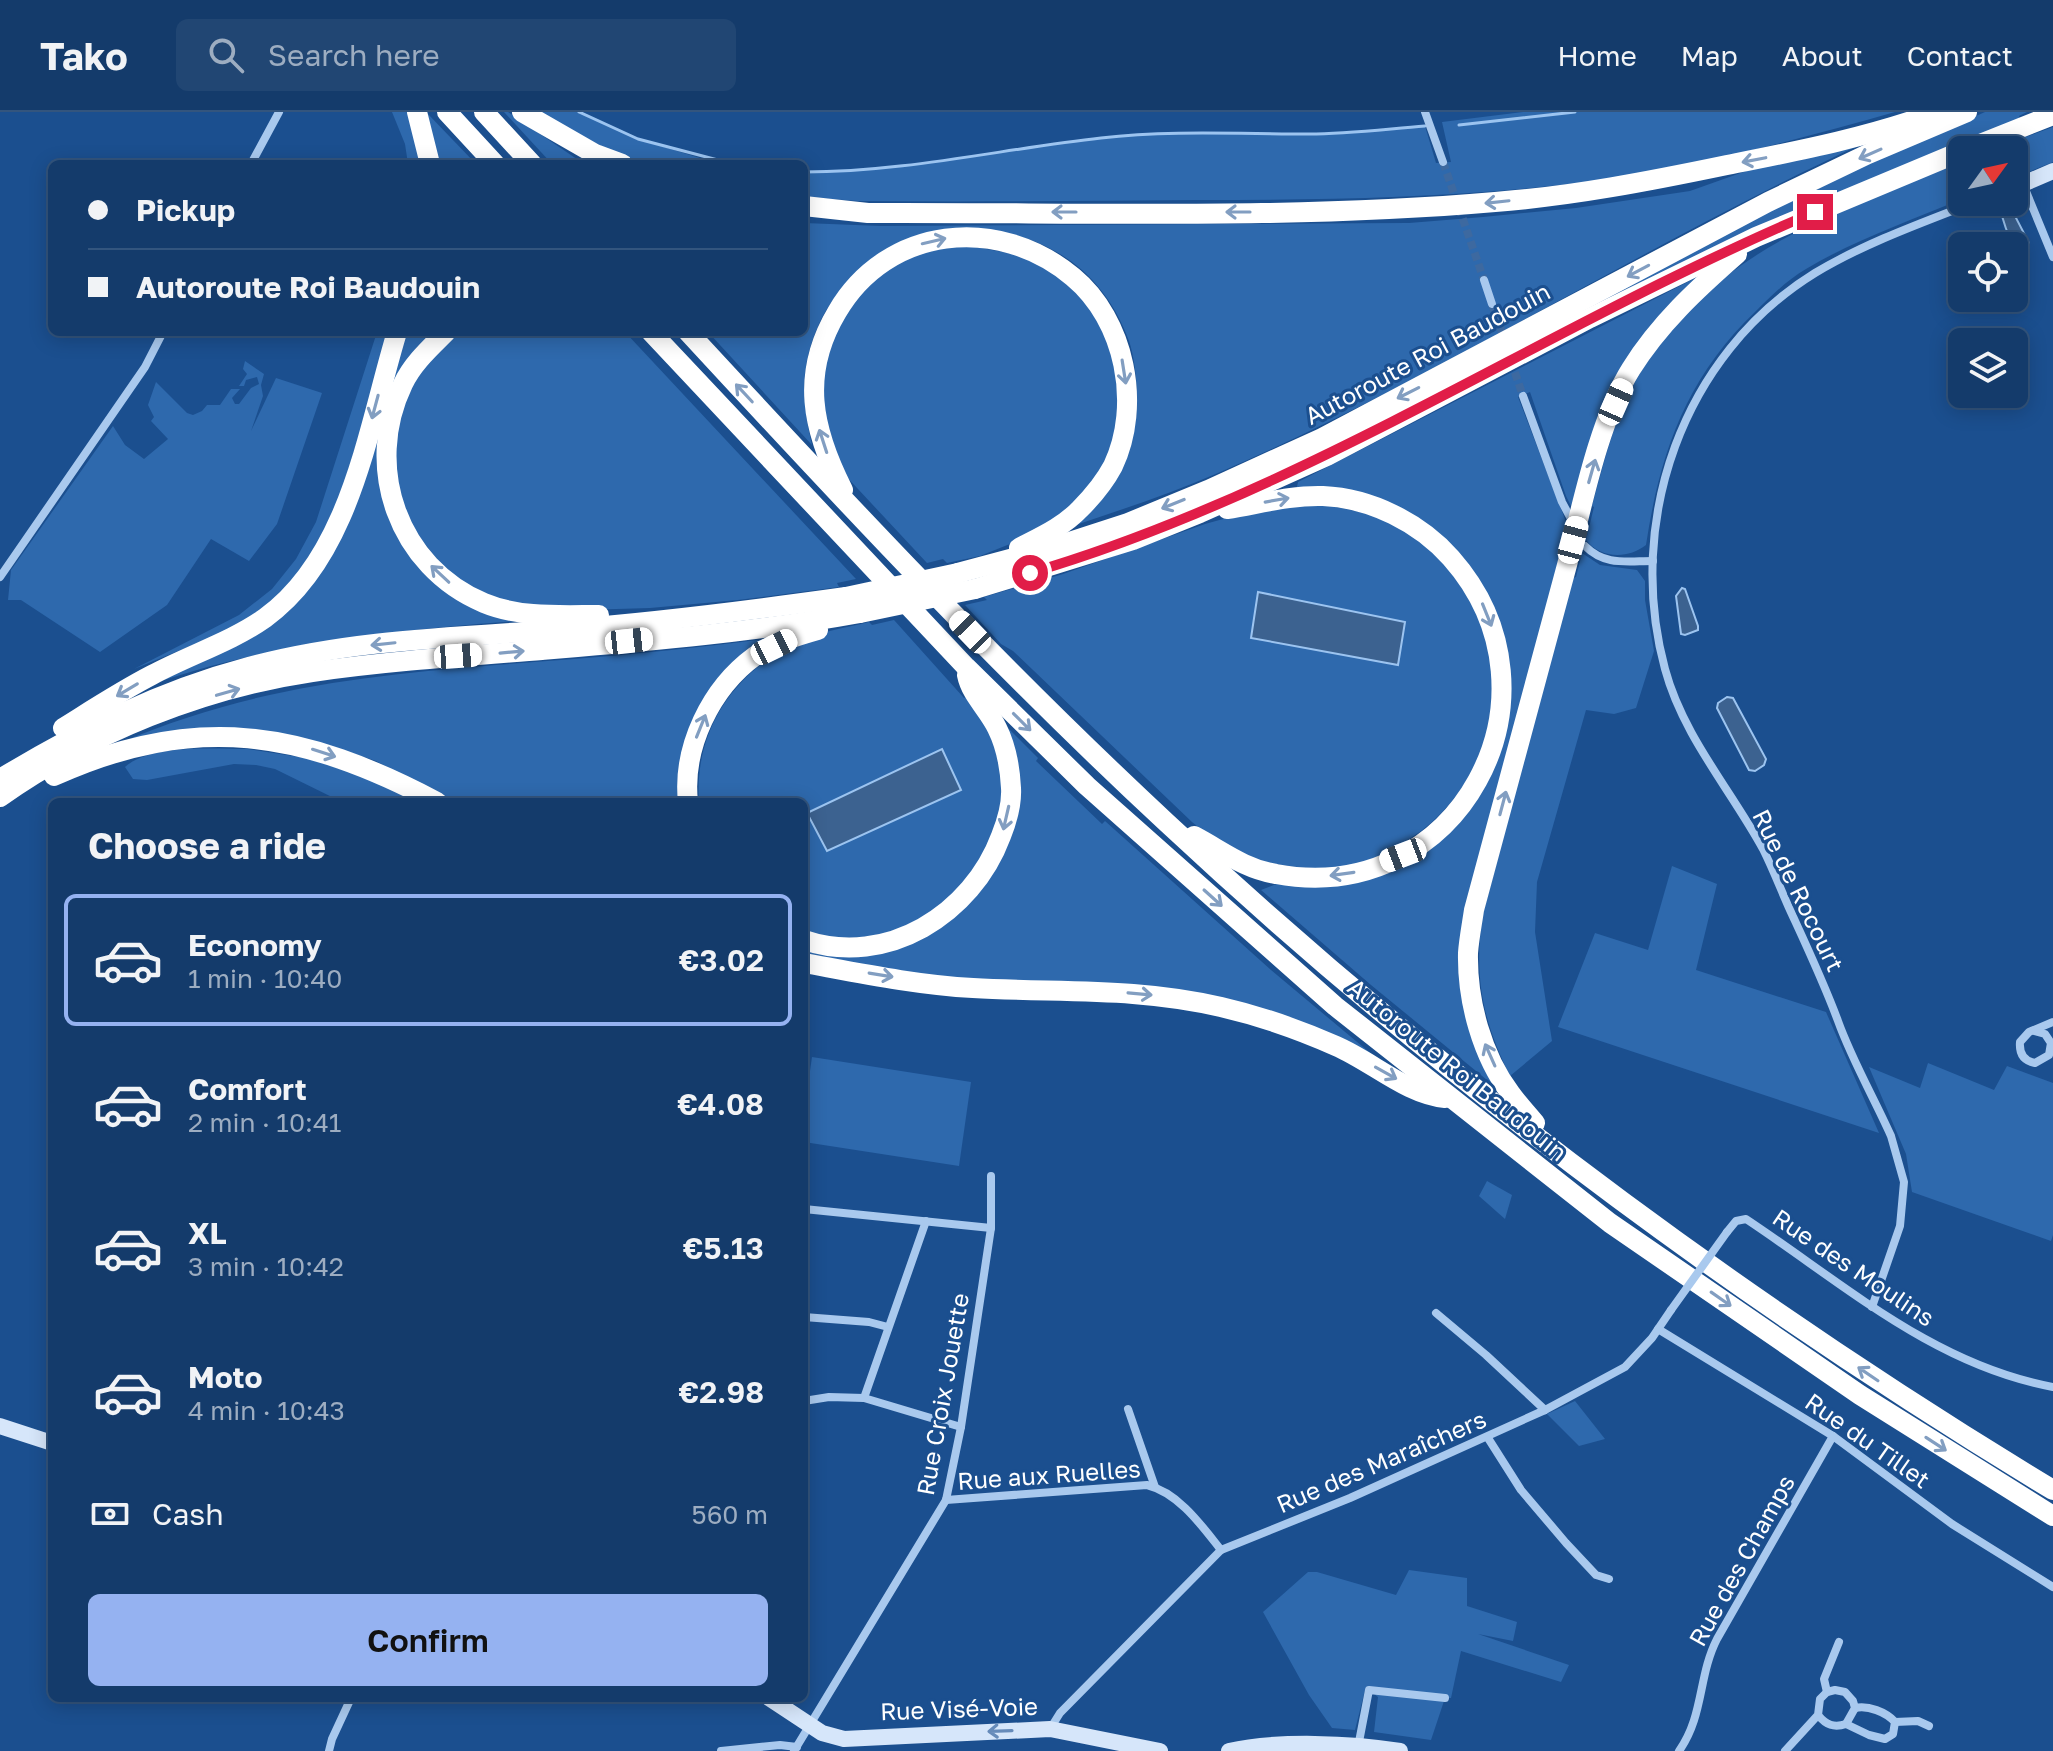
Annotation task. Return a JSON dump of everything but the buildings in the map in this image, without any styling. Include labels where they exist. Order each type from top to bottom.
[{"type":"highway","points":[[417,112],[429,160]]},
{"type":"highway","points":[[447,112],[491,160]]},
{"type":"highway","points":[[484,112],[528,160]]},
{"type":"highway","points":[[522,112],[611,160]]},
{"type":"highway","points":[[808,206],[868,213],[1351,212],[1497,202],[1615,188],[1792,153],[1937,112]]},
{"type":"highway","name":"Autoroute Roi Baudouin","points":[[646,622],[846,597],[958,573],[1128,523],[1322,438],[1768,202],[1957,113]]},
{"type":"highway","points":[[2001,136],[2053,115]]},
{"type":"highway","points":[[2,790],[143,720],[196,701],[296,675],[429,658],[572,647],[833,618],[975,589],[1133,540],[1327,456],[1590,318],[1756,237],[1948,158]]},
{"type":"highway","points":[[854,512],[829,462],[815,420],[814,403],[813,377],[825,332],[844,299],[875,268],[901,251],[931,240],[967,235],[1027,249],[1074,277],[1109,322],[1124,370],[1126,422],[1113,467],[1079,511],[1061,525],[983,566]]},
{"type":"highway","points":[[1547,1144],[1533,1120],[1509,1093],[1490,1057],[1477,1022],[1470,989],[1468,953],[1474,910],[1590,479],[1616,402],[1630,371],[1667,320],[1694,291],[1756,237]]},
{"type":"highway","points":[[0,770],[151,675],[246,631],[299,588],[336,532],[351,494],[396,336]]},
{"type":"highway","points":[[442,336],[422,356],[405,380],[389,424],[387,479],[409,541],[460,592],[487,605],[511,612],[617,615],[646,622]]},
{"type":"highway","name":"Autoroute Roi Baudouin","points":[[654,336],[966,667],[1099,797],[1324,996],[1623,1232],[1860,1395],[2053,1516]]},
{"type":"highway","points":[[692,336],[989,652],[1165,822],[1240,863],[1272,874],[1301,878],[1343,875],[1367,870],[1403,855],[1435,833],[1465,802],[1483,772],[1496,740],[1502,674],[1498,645],[1486,608],[1465,574],[1440,546],[1418,528],[1387,512],[1326,496],[1287,497],[1200,513]]},
{"type":"highway","points":[[688,798],[690,763],[698,732],[711,703],[731,677],[757,655],[791,638],[818,630],[833,618]]},
{"type":"highway","points":[[2,790],[71,737],[132,708],[249,667],[368,645],[646,622]]},
{"type":"highway","points":[[808,941],[842,947],[894,940],[928,925],[949,911],[970,893],[988,866],[1007,821],[1011,790],[1002,741],[997,728],[969,686],[966,667]]},
{"type":"highway","points":[[2,790],[31,787],[74,767],[137,747],[203,737],[248,737],[285,742],[334,756],[383,774],[429,798]]},
{"type":"highway","name":"Autoroute Roi Baudouin","points":[[1165,822],[1415,1041],[1694,1255],[1873,1377],[2053,1490]]},
{"type":"highway","points":[[808,964],[971,988],[1086,990],[1162,996],[1222,1007],[1338,1047],[1426,1096],[1450,1098]]},
{"type":"street","points":[[253,160],[279,112]]},
{"type":"street","points":[[1425,112],[1443,162]]},
{"type":"street","points":[[2028,181],[2053,171]]},
{"type":"street","points":[[2028,206],[2053,257]]},
{"type":"street","name":"Rue de Rocourt","points":[[1872,1307],[1900,1226],[1904,1182],[1891,1136],[1762,848],[1695,738],[1665,670],[1652,586],[1654,527],[1665,473],[1703,388],[1726,354],[1756,322],[1813,275],[1853,252],[1948,213]]},
{"type":"street","points":[[1484,280],[1492,304]]},
{"type":"street","points":[[0,577],[145,367],[161,336]]},
{"type":"street","points":[[1523,396],[1571,519]]},
{"type":"street","points":[[1585,546],[1597,558],[1605,560],[1653,561]]},
{"type":"street","points":[[2034,1031],[2053,1022]]},
{"type":"street","name":"Rue Croix Jouette","points":[[795,1749],[946,1500],[961,1427],[991,1228],[991,1176]]},
{"type":"street","points":[[808,1209],[991,1228]]},
{"type":"street","name":"Rue des Moulins","points":[[1727,1232],[1736,1221],[1746,1219],[1900,1327],[1938,1347],[2026,1383],[2053,1387]]},
{"type":"street","points":[[864,1398],[926,1221]]},
{"type":"street","name":"Rue des Maraîchers","points":[[1050,1729],[1060,1713],[1221,1550],[1488,1438],[1625,1367],[1658,1329],[1727,1232]]},
{"type":"street","points":[[1436,1313],[1545,1410]]},
{"type":"street","points":[[808,1317],[869,1322],[888,1327]]},
{"type":"street","name":"Rue du Tillet","points":[[1658,1329],[1833,1436],[1952,1524],[2053,1587]]},
{"type":"street","points":[[808,1400],[829,1397],[864,1398],[961,1427]]},
{"type":"street","name":"Rue aux Ruelles","points":[[1128,1409],[1155,1487]]},
{"type":"street","points":[[0,1426],[48,1442]]},
{"type":"street","name":"Rue des Champs","points":[[1679,1751],[1695,1722],[1709,1656],[1717,1639],[1833,1436]]},
{"type":"street","points":[[1488,1438],[1521,1490],[1566,1543],[1596,1575],[1609,1579]]},
{"type":"street","name":"Rue aux Ruelles","points":[[946,1500],[1147,1485],[1155,1487],[1199,1521],[1221,1550]]},
{"type":"street","points":[[1827,1692],[1824,1679],[1839,1642]]},
{"type":"street","points":[[1358,1747],[1369,1690],[1445,1698]]},
{"type":"street","points":[[1785,1751],[1818,1715],[1820,1699],[1827,1692],[1845,1692],[1853,1701],[1855,1708],[1846,1724]]},
{"type":"street","points":[[329,1751],[349,1702]]},
{"type":"street","name":"Rue Visé-Voie","points":[[775,1702],[810,1726],[847,1745],[1050,1729],[1160,1751]]},
{"type":"street","points":[[1855,1708],[1863,1706],[1889,1715],[1895,1722]]},
{"type":"street","points":[[1818,1715],[1834,1726],[1846,1724],[1885,1739],[1893,1734],[1895,1722]]},
{"type":"street","points":[[1895,1722],[1918,1721],[1929,1726]]},
{"type":"street","points":[[721,1751],[780,1745],[795,1749]]},
{"type":"street","points":[[1229,1751],[1297,1745],[1400,1751]]},
{"type":"shaded area","points":[[392,112],[410,112],[423,160],[407,160],[405,144]]},
{"type":"shaded area","points":[[504,112],[578,160],[548,160]]},
{"type":"shaded area","points":[[536,112],[577,112],[638,139],[710,160],[632,160]]},
{"type":"shaded area","points":[[1523,112],[1895,112],[1786,142],[1676,167],[1601,180],[1500,191],[1248,200],[858,201],[808,197],[808,172],[879,168],[1101,138],[1153,134],[1323,134],[1425,126],[1436,163],[1451,162],[1442,122]]},
{"type":"shaded area","points":[[1985,112],[2027,112],[2019,116],[2020,120],[1986,136],[1948,136],[1948,154],[1436,392],[1129,527],[1770,208]]},
{"type":"shaded area","points":[[427,113],[472,160],[435,160]]},
{"type":"shaded area","points":[[2053,127],[2053,162],[2028,172],[2028,136]]},
{"type":"shaded area","points":[[1864,143],[1782,182],[1301,435],[1182,488],[1070,527],[1131,435],[1137,411],[1137,386],[1129,341],[1109,300],[1081,269],[1064,256],[1025,238],[969,228],[949,229],[914,241],[872,262],[840,291],[817,328],[805,373],[804,391],[812,445],[712,336],[808,336],[808,223],[881,226],[1409,223],[1576,208],[1690,191],[1749,170]]},
{"type":"shaded area","points":[[1948,167],[1948,205],[1863,240],[1806,269],[1773,295],[1731,337],[1694,390],[1668,448],[1646,545],[1623,555],[1607,554],[1592,546],[1586,540],[1607,450],[1628,396],[1657,348],[1690,308],[1728,275],[1770,247],[1863,201]]},
{"type":"shaded area","points":[[2002,216],[2015,216],[2023,232],[2007,232]]},
{"type":"shaded area","points":[[953,243],[1041,259],[1103,319],[1123,390],[1110,457],[1088,493],[1037,533],[980,556],[947,563],[943,559],[927,563],[844,474],[822,418],[823,370],[840,320],[871,280],[909,256]]},
{"type":"shaded area","points":[[1709,271],[1660,322],[1573,510],[1530,392],[1518,397],[1568,527],[1465,953],[1498,1089],[1261,890],[1279,883],[1380,874],[1490,774],[1501,643],[1420,525],[1297,487],[1298,482]]},
{"type":"shaded area","points":[[376,336],[390,336],[341,493],[326,531],[294,579],[262,610],[232,629],[134,669],[239,615],[272,589],[296,559],[316,522]]},
{"type":"shaded area","points":[[401,336],[433,336],[387,402],[402,543],[517,621],[428,629],[295,647],[164,680],[302,590]]},
{"type":"shaded area","points":[[454,336],[629,336],[856,579],[837,583],[839,587],[650,608],[583,610],[502,604],[452,578],[406,520],[392,453],[401,406],[428,359]]},
{"type":"shaded area","points":[[245,361],[264,374],[261,385],[263,396],[251,431],[276,378],[322,393],[277,524],[249,561],[211,539],[167,605],[100,652],[21,600],[8,600],[11,570],[113,426],[125,445],[144,459],[168,439],[151,421],[154,417],[148,405],[156,382],[187,413],[193,415],[207,405],[220,405],[231,389],[240,389],[232,398],[235,404],[239,404],[251,388],[259,384],[257,377],[239,386],[247,374],[243,369]]},
{"type":"shaded area","points":[[1315,504],[1378,518],[1420,540],[1438,556],[1455,578],[1475,611],[1488,646],[1493,682],[1490,718],[1480,753],[1464,785],[1441,814],[1411,838],[1388,853],[1366,862],[1302,868],[1260,860],[1221,845],[1192,822],[1013,651],[1001,644],[965,605],[1205,524],[1252,511]]},
{"type":"shaded area","points":[[1582,553],[1600,565],[1637,570],[1645,581],[1645,600],[1654,651],[1636,708],[1614,714],[1586,710],[1537,882],[1535,932],[1552,1041],[1510,1076],[1493,1037],[1483,999],[1479,961],[1482,918],[1572,578],[1576,577]]},
{"type":"shaded area","points":[[1682,588],[1698,626],[1698,630],[1685,635],[1681,634],[1676,596]]},
{"type":"shaded area","points":[[1258,592],[1405,622],[1398,665],[1251,638]]},
{"type":"shaded area","points":[[894,620],[964,698],[968,696],[984,722],[998,759],[1000,808],[990,844],[972,876],[946,902],[915,922],[879,934],[842,938],[808,932],[808,798],[699,798],[699,776],[711,728],[722,707],[754,670],[797,642],[869,622],[872,625]]},
{"type":"shaded area","points":[[774,638],[724,672],[682,798],[445,798],[376,761],[291,736],[117,744],[230,705],[341,682],[455,668],[624,655]]},
{"type":"shaded area","points":[[1727,697],[1733,698],[1766,759],[1764,765],[1755,771],[1749,770],[1717,708],[1718,703]]},
{"type":"shaded area","points":[[1005,725],[1038,758],[1036,761],[1102,824],[1105,821],[1271,970],[1387,1067],[1271,1018],[974,984],[808,956],[808,949],[897,947],[1004,848]]},
{"type":"shaded area","points":[[200,749],[247,749],[306,758],[366,777],[407,798],[334,798],[275,769],[256,765],[234,764],[147,780],[133,779],[125,767],[150,754]]},
{"type":"shaded area","points":[[942,749],[961,790],[827,851],[808,813]]},
{"type":"shaded area","points":[[1672,866],[1717,884],[1696,970],[1826,1012],[1879,1133],[1558,1027],[1595,933],[1648,950]]},
{"type":"shaded area","points":[[812,1057],[971,1082],[959,1166],[808,1143],[808,1085]]},
{"type":"shaded area","points":[[1928,1063],[1994,1090],[2007,1066],[2053,1083],[2051,1241],[1912,1192],[1906,1154],[1869,1067],[1920,1088]]},
{"type":"shaded area","points":[[1487,1181],[1512,1195],[1505,1219],[1479,1196]]},
{"type":"shaded area","points":[[1575,1401],[1605,1439],[1579,1446],[1547,1414]]},
{"type":"shaded area","points":[[1409,1570],[1467,1578],[1467,1606],[1517,1622],[1513,1641],[1478,1634],[1569,1665],[1561,1682],[1461,1651],[1451,1698],[1445,1698],[1431,1740],[1374,1732],[1378,1697],[1369,1690],[1365,1690],[1355,1730],[1332,1728],[1309,1695],[1263,1612],[1308,1572],[1396,1595]]},
{"type":"waterway","points":[[579,112],[638,139],[718,160]]},
{"type":"waterway","points":[[1459,125],[1575,112]]},
{"type":"waterway","points":[[808,172],[916,164],[1127,136],[1179,133],[1323,134],[1425,126]]},
{"type":"tunnel","points":[[1443,162],[1484,280]]},
{"type":"tunnel","points":[[1492,304],[1505,341]]},
{"type":"tunnel","points":[[1511,361],[1523,396]]},
{"type":"route","points":[[1030,573],[1133,540],[1327,456],[1590,318],[1756,237],[1815,212]]}]
